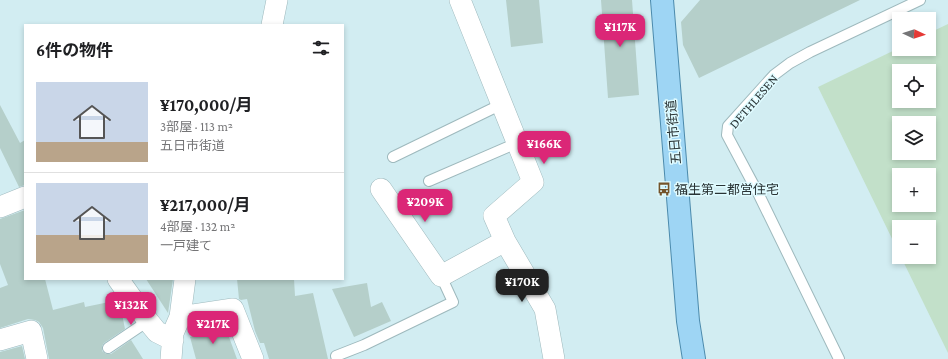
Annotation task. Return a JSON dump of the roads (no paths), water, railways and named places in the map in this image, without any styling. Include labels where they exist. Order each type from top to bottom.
[{"type":"main road","name":"五日市街道","points":[[662,0],[688,321],[694,359]]},
{"type":"street","points":[[272,24],[277,0]]},
{"type":"street","points":[[460,0],[533,182],[494,216],[505,241],[545,310],[554,359]]},
{"type":"street","points":[[381,189],[441,276],[505,241]]},
{"type":"street","points":[[0,207],[24,197]]},
{"type":"street","points":[[119,280],[148,321],[172,350]]},
{"type":"street","points":[[172,350],[173,333],[180,317],[185,280]]},
{"type":"street","points":[[180,317],[233,309],[253,359]]},
{"type":"street","points":[[0,340],[31,330],[37,359]]},
{"type":"lane","name":"DETHLESEN","points":[[839,359],[759,195],[727,135],[728,126],[768,80],[790,63],[920,0]]},
{"type":"lane","points":[[393,157],[502,104]]},
{"type":"lane","points":[[429,181],[518,143]]},
{"type":"lane","points":[[337,359],[336,356],[364,345],[453,302],[441,276]]},
{"type":"lane","points":[[108,348],[148,321]]},
{"type":"place","name":"福生第二都営住宅","points":[[664,189]]}]
